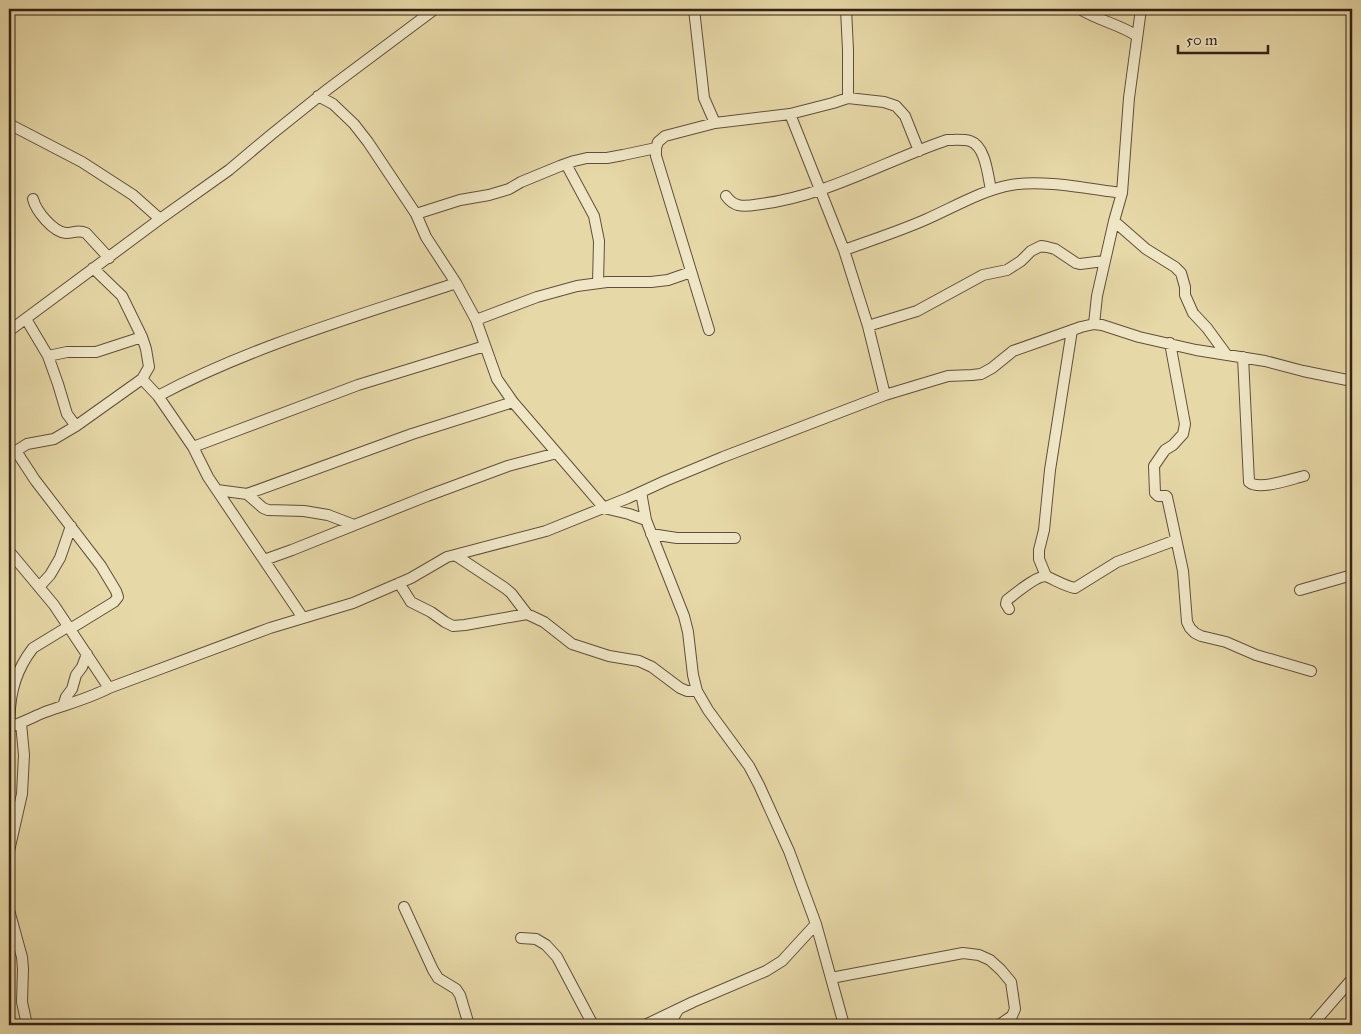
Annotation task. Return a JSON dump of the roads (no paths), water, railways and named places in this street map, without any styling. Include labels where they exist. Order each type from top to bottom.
[{"type":"street","points":[[9,331],[229,170],[318,96],[435,9]]},
{"type":"street","points":[[694,9],[704,98],[715,123]]},
{"type":"street","points":[[846,9],[848,98]]},
{"type":"street","points":[[1080,9],[1109,24],[1125,28],[1137,36]]},
{"type":"street","points":[[1094,324],[1104,261],[1122,193],[1130,98],[1142,10]]},
{"type":"street","points":[[318,96],[333,104],[354,124],[416,214],[426,237],[456,283],[476,320],[497,379],[513,402],[604,508],[646,520]]},
{"type":"street","points":[[709,330],[656,156],[658,142],[665,136],[715,123],[790,114],[848,98],[884,102],[896,106],[905,116],[919,151]]},
{"type":"street","points":[[790,114],[844,250],[868,326],[885,395]]},
{"type":"street","points":[[9,124],[82,162],[133,195],[160,219]]},
{"type":"street","points":[[726,196],[729,201],[736,205],[773,203],[820,190],[947,140],[973,142],[983,154],[991,190]]},
{"type":"street","points":[[416,214],[460,200],[509,189],[521,182],[566,164],[587,158],[607,158],[656,148]]},
{"type":"street","points":[[566,164],[594,216],[598,241],[598,283]]},
{"type":"street","points":[[844,250],[914,224],[991,190],[1011,185],[1027,183],[1122,193]]},
{"type":"street","points":[[33,199],[39,212],[53,227],[64,233],[76,230],[86,233],[109,258]]},
{"type":"street","points":[[1114,221],[1146,250],[1181,273],[1185,295],[1193,313],[1207,328],[1226,354]]},
{"type":"street","points":[[868,326],[917,311],[983,275],[1007,270],[1040,246],[1054,249],[1080,264],[1104,261]]},
{"type":"street","points":[[93,268],[122,296],[142,337],[149,367],[142,379],[76,426],[54,438],[27,444],[12,454],[35,480],[101,566],[118,597],[114,602],[33,648],[17,674],[10,695],[9,727],[270,628],[353,603],[411,578],[447,557],[546,531],[723,457],[885,395],[948,376],[981,374],[992,368],[1013,351],[1082,327],[1094,324],[1196,350],[1265,360],[1352,382]]},
{"type":"street","points":[[476,320],[537,297],[577,286],[606,282],[668,280],[691,272]]},
{"type":"street","points":[[158,396],[230,362],[268,347],[456,283]]},
{"type":"street","points":[[26,319],[48,356],[67,414],[76,426]]},
{"type":"street","points":[[1046,576],[1039,559],[1039,550],[1044,530],[1050,470],[1072,330]]},
{"type":"street","points":[[48,356],[67,352],[96,352],[142,337]]},
{"type":"street","points":[[1170,343],[1185,424],[1183,434],[1173,445],[1165,450],[1154,466],[1156,493],[1158,496],[1167,497],[1183,571],[1187,622],[1190,628],[1201,636],[1226,642],[1256,655],[1311,672]]},
{"type":"street","points":[[193,448],[358,385],[485,346]]},
{"type":"street","points":[[1243,357],[1249,482],[1253,485],[1263,486],[1304,476]]},
{"type":"street","points":[[142,379],[158,396],[193,448],[208,477],[303,618]]},
{"type":"street","points":[[217,490],[247,494],[412,434],[513,402]]},
{"type":"street","points":[[264,560],[508,466],[557,453]]},
{"type":"street","points":[[641,492],[646,520],[684,616],[697,691],[759,785],[789,851],[816,924],[844,1025]]},
{"type":"street","points":[[247,494],[268,510],[328,515],[354,525]]},
{"type":"street","points":[[39,586],[50,574],[60,558],[71,526]]},
{"type":"street","points":[[651,534],[678,538],[735,538]]},
{"type":"street","points":[[1009,609],[1006,604],[1007,600],[1038,577],[1046,576],[1075,588],[1118,562],[1176,540]]},
{"type":"street","points":[[9,551],[54,605],[109,688]]},
{"type":"street","points":[[456,555],[511,593],[527,614],[544,622],[572,644],[609,656],[639,661],[652,666],[680,688],[687,691],[697,691]]},
{"type":"street","points":[[1300,590],[1352,575]]},
{"type":"street","points":[[399,583],[411,602],[453,626],[527,614]]},
{"type":"street","points":[[63,706],[87,654]]},
{"type":"street","points":[[9,851],[22,794],[24,754],[21,723]]},
{"type":"street","points":[[404,907],[438,978],[456,989],[460,995],[469,1025]]},
{"type":"street","points":[[9,910],[11,927],[22,957],[22,1002],[27,1025]]},
{"type":"street","points":[[645,1025],[766,972],[782,961],[816,924]]},
{"type":"street","points":[[521,938],[536,939],[546,945],[556,957],[592,1025]]},
{"type":"street","points":[[831,978],[963,953],[979,955],[990,960],[1011,982],[1015,1009],[1012,1016],[999,1025]]},
{"type":"street","points":[[1312,1025],[1352,979]]},
{"type":"street","points":[[669,1025],[678,1010]]}]
